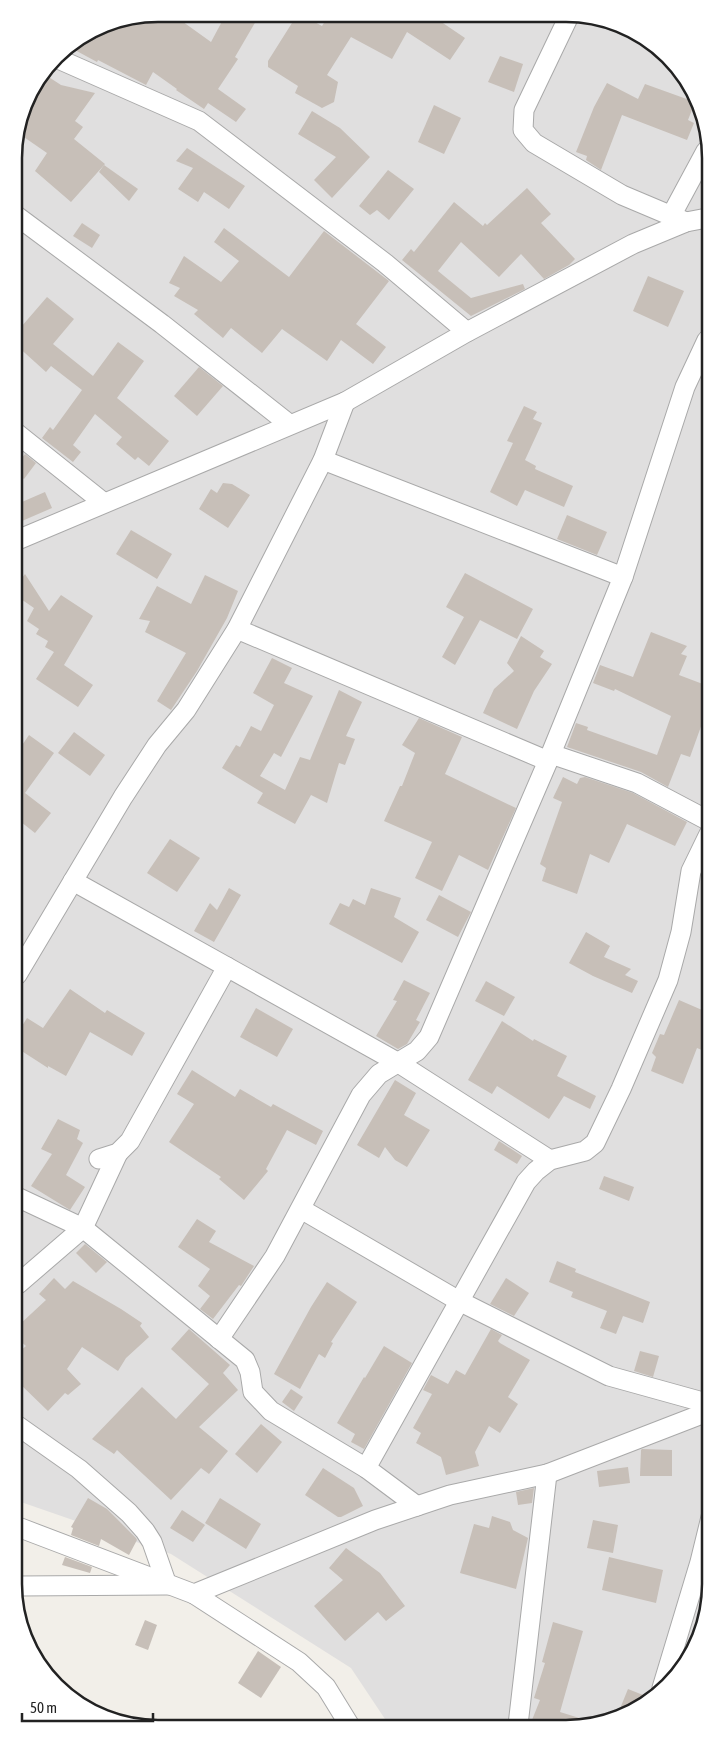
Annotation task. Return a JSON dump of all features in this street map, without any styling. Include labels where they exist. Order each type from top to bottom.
[{"type":"street","points":[[566,22],[524,110],[523,130],[534,143],[614,190],[679,219],[702,218]]},
{"type":"street","points":[[63,61],[199,121],[385,263],[467,332]]},
{"type":"street","points":[[23,540],[104,503],[345,402],[467,332],[679,219],[702,161]]},
{"type":"street","points":[[23,221],[162,324],[289,424]]},
{"type":"street","points":[[219,1339],[275,1256],[361,1096],[379,1074],[416,1051],[429,1036],[549,757],[623,577],[686,387],[702,351]]},
{"type":"street","points":[[22,966],[122,797],[157,745],[186,710],[237,630],[323,460],[345,402]]},
{"type":"street","points":[[23,438],[104,503]]},
{"type":"street","points":[[323,460],[623,577]]},
{"type":"street","points":[[237,630],[549,757],[637,783],[702,818]]},
{"type":"street","points":[[366,1468],[526,1182],[550,1160],[585,1151],[595,1143],[621,1089],[668,980],[681,932],[691,871],[702,848]]},
{"type":"street","points":[[73,881],[397,1062],[550,1160]]},
{"type":"street","points":[[22,1280],[83,1228],[118,1153],[130,1141],[227,968]]},
{"type":"street","points":[[99,1159],[118,1153]]},
{"type":"street","points":[[22,1199],[83,1228],[245,1360],[250,1372],[253,1392],[271,1411],[366,1468],[416,1506]]},
{"type":"street","points":[[300,1209],[459,1301],[610,1376],[702,1402]]},
{"type":"street","points":[[194,1594],[375,1520],[450,1495],[547,1474],[702,1414]]},
{"type":"street","points":[[22,1429],[79,1469],[129,1513],[152,1542],[167,1585]]},
{"type":"street","points":[[519,1720],[547,1474]]},
{"type":"street","points":[[22,1529],[194,1594],[299,1662],[326,1686],[346,1720]]},
{"type":"street","points":[[665,1678],[702,1554]]},
{"type":"street","points":[[22,1586],[167,1585]]},
{"type":"shaded area","points":[[566,22],[593,25],[627,37],[663,62],[684,90],[692,106],[698,123],[701,141],[702,1593],[698,1620],[692,1637],[680,1660],[656,1687],[642,1698],[619,1710],[602,1716],[566,1720],[386,1720],[351,1668],[171,1554],[22,1502],[23,150],[27,123],[45,83],[62,62],[90,41],[106,33],[132,25],[150,23]]},
{"type":"building","points":[[442,22],[465,38],[450,60],[407,32],[392,59],[351,37],[327,75],[338,82],[334,102],[322,108],[295,93],[298,86],[268,67],[268,61],[292,23],[316,23],[322,26],[324,23]]},
{"type":"building","points":[[184,23],[211,42],[221,23],[255,23],[235,57],[238,59],[218,89],[246,109],[236,122],[208,103],[204,109],[153,72],[146,85],[98,60],[97,62],[76,51],[106,33],[132,25]]},
{"type":"building","points":[[500,56],[523,64],[514,92],[488,82]]},
{"type":"building","points":[[49,77],[61,85],[95,93],[75,121],[83,127],[74,139],[105,164],[71,202],[35,171],[47,153],[25,138],[27,123],[37,98]]},
{"type":"building","points":[[607,83],[638,99],[645,84],[689,100],[693,108],[688,120],[694,123],[687,140],[622,115],[601,170],[586,160],[587,156],[576,152],[594,107]]},
{"type":"building","points":[[434,105],[461,118],[444,154],[418,142]]},
{"type":"building","points":[[312,111],[340,128],[370,157],[332,198],[314,180],[336,157],[298,134]]},
{"type":"building","points":[[187,148],[245,186],[229,209],[204,192],[198,202],[178,189],[193,168],[176,161]]},
{"type":"building","points":[[104,165],[138,189],[129,201],[99,172]]},
{"type":"building","points":[[388,170],[414,189],[389,220],[377,210],[370,215],[359,206]]},
{"type":"building","points":[[527,188],[551,214],[541,223],[575,259],[569,265],[544,279],[521,254],[499,277],[461,242],[438,271],[471,298],[523,284],[525,289],[471,316],[402,260],[411,249],[414,252],[454,202],[483,226],[485,223],[487,225]]},
{"type":"building","points":[[82,223],[100,235],[92,248],[73,236]]},
{"type":"building","points":[[224,228],[289,277],[324,231],[389,281],[356,324],[386,347],[373,364],[341,340],[327,361],[282,329],[262,353],[231,328],[223,338],[194,314],[198,310],[174,296],[180,288],[169,283],[184,256],[221,282],[239,261],[214,242]]},
{"type":"building","points":[[648,276],[684,291],[668,327],[633,311]]},
{"type":"building","points":[[47,297],[74,319],[53,344],[93,376],[118,342],[144,361],[117,398],[169,441],[149,466],[138,457],[135,460],[116,444],[122,437],[95,414],[73,445],[81,452],[73,462],[42,438],[50,427],[53,430],[82,390],[51,366],[46,372],[23,351],[23,325]]},
{"type":"building","points":[[199,367],[223,386],[197,416],[174,396]]},
{"type":"building","points":[[524,406],[537,412],[533,419],[542,423],[525,460],[536,466],[535,469],[573,486],[564,507],[525,490],[517,506],[490,492],[513,443],[507,441]]},
{"type":"building","points":[[25,454],[36,463],[24,479],[23,478],[23,457]]},
{"type":"building","points":[[223,483],[232,484],[250,495],[228,528],[199,509],[211,489],[217,493]]},
{"type":"building","points":[[45,492],[52,508],[23,521],[23,502]]},
{"type":"building","points":[[567,515],[607,532],[597,555],[557,539]]},
{"type":"building","points":[[131,530],[172,554],[157,579],[116,554]]},
{"type":"building","points":[[465,573],[533,609],[517,639],[480,620],[455,665],[442,657],[464,617],[446,607]]},
{"type":"building","points":[[25,574],[49,611],[61,595],[93,616],[64,665],[93,685],[78,707],[36,679],[54,652],[45,647],[48,641],[36,634],[39,629],[27,621],[34,608],[23,600],[23,577]]},
{"type":"building","points":[[205,575],[238,591],[227,618],[197,671],[171,710],[157,701],[186,653],[145,632],[150,621],[139,619],[157,586],[191,604]]},
{"type":"building","points":[[651,632],[687,646],[681,654],[687,656],[679,675],[702,684],[702,724],[690,757],[681,754],[668,787],[641,772],[567,747],[576,723],[588,727],[587,730],[657,755],[671,716],[615,689],[614,691],[593,683],[600,665],[633,677]]},
{"type":"building","points":[[521,636],[544,651],[540,657],[552,664],[534,691],[517,729],[483,713],[494,689],[514,671],[507,663]]},
{"type":"building","points":[[272,658],[292,668],[284,683],[313,696],[281,757],[274,753],[260,776],[285,790],[300,757],[310,760],[339,690],[362,702],[346,736],[355,739],[345,765],[339,763],[327,803],[311,795],[295,824],[257,803],[263,793],[222,768],[236,745],[240,747],[251,726],[261,731],[274,705],[253,693]]},
{"type":"building","points":[[419,718],[462,737],[445,774],[516,808],[488,870],[459,855],[442,891],[415,878],[432,842],[384,821],[400,786],[402,786],[415,753],[402,745]]},
{"type":"building","points":[[74,732],[105,755],[90,776],[58,753]]},
{"type":"building","points":[[29,735],[54,753],[25,793],[51,813],[35,833],[23,823],[23,744]]},
{"type":"building","points":[[563,777],[577,784],[580,778],[585,777],[633,793],[687,822],[675,846],[627,824],[609,863],[590,854],[577,894],[542,881],[546,868],[540,864],[562,802],[553,798]]},
{"type":"building","points":[[170,839],[200,858],[177,892],[147,873]]},
{"type":"building","points":[[229,888],[241,895],[214,942],[194,931],[210,903],[217,910]]},
{"type":"building","points":[[371,888],[401,898],[394,917],[419,932],[402,963],[329,924],[340,903],[349,907],[353,899],[365,905]]},
{"type":"building","points":[[439,895],[471,912],[458,937],[426,920]]},
{"type":"building","points":[[586,932],[610,946],[604,957],[631,969],[625,975],[638,981],[632,993],[569,963]]},
{"type":"building","points":[[404,980],[430,993],[416,1020],[420,1022],[407,1044],[398,1049],[376,1036],[397,1001],[393,1000]]},
{"type":"building","points":[[486,981],[515,997],[504,1016],[475,1001]]},
{"type":"building","points":[[70,989],[105,1013],[107,1010],[145,1033],[132,1056],[90,1032],[66,1076],[48,1066],[48,1068],[22,1051],[22,1025],[27,1018],[43,1028]]},
{"type":"building","points":[[679,1000],[702,1010],[702,1050],[697,1048],[683,1084],[651,1071],[656,1057],[652,1053],[660,1034],[664,1035]]},
{"type":"building","points":[[256,1008],[293,1029],[277,1057],[240,1037]]},
{"type":"building","points":[[502,1021],[533,1041],[534,1039],[567,1056],[557,1076],[596,1096],[590,1109],[564,1096],[549,1119],[497,1086],[492,1094],[468,1080]]},
{"type":"building","points":[[192,1070],[235,1097],[240,1089],[271,1107],[273,1104],[323,1131],[316,1145],[287,1130],[266,1169],[268,1171],[244,1200],[219,1179],[221,1177],[169,1142],[194,1104],[177,1094]]},
{"type":"building","points":[[395,1080],[416,1093],[404,1115],[430,1130],[407,1167],[395,1160],[385,1147],[379,1158],[357,1145]]},
{"type":"building","points":[[58,1119],[80,1130],[77,1139],[83,1143],[66,1175],[85,1187],[70,1210],[31,1186],[52,1154],[41,1149]]},
{"type":"building","points":[[499,1141],[522,1156],[517,1164],[494,1150]]},
{"type":"building","points":[[604,1176],[634,1187],[629,1201],[599,1189]]},
{"type":"building","points":[[197,1219],[216,1231],[209,1242],[254,1266],[241,1286],[239,1285],[213,1319],[200,1309],[210,1296],[198,1286],[210,1269],[178,1247]]},
{"type":"building","points":[[85,1244],[107,1262],[96,1273],[76,1253]]},
{"type":"building","points":[[557,1261],[576,1269],[575,1272],[650,1302],[643,1323],[623,1316],[616,1334],[600,1328],[607,1311],[571,1297],[573,1292],[549,1282]]},
{"type":"building","points":[[54,1278],[65,1289],[73,1281],[142,1323],[140,1326],[149,1337],[126,1358],[118,1371],[82,1347],[67,1369],[81,1384],[68,1395],[65,1393],[48,1411],[22,1386],[22,1349],[26,1346],[22,1343],[22,1322],[46,1300],[39,1294]]},
{"type":"building","points":[[506,1278],[529,1293],[514,1316],[490,1304]]},
{"type":"building","points":[[327,1282],[357,1302],[331,1342],[333,1343],[325,1358],[319,1354],[300,1389],[274,1374]]},
{"type":"building","points":[[189,1329],[230,1365],[223,1373],[238,1390],[199,1427],[228,1451],[209,1474],[201,1468],[171,1500],[117,1450],[114,1454],[92,1439],[142,1387],[176,1419],[209,1384],[171,1349]]},
{"type":"building","points":[[491,1329],[502,1335],[498,1341],[500,1343],[530,1360],[508,1397],[518,1404],[500,1433],[489,1426],[475,1452],[479,1466],[446,1475],[441,1457],[416,1443],[421,1433],[413,1428],[432,1394],[423,1390],[431,1375],[448,1384],[456,1370],[465,1375]]},
{"type":"building","points":[[384,1346],[412,1363],[364,1449],[351,1442],[355,1434],[337,1423]]},
{"type":"building","points":[[640,1351],[659,1356],[653,1377],[634,1371]]},
{"type":"building","points":[[291,1389],[303,1397],[294,1411],[282,1402]]},
{"type":"building","points":[[261,1424],[282,1442],[257,1473],[235,1454]]},
{"type":"building","points":[[642,1449],[672,1450],[672,1476],[640,1476]]},
{"type":"building","points":[[628,1467],[630,1483],[599,1487],[597,1471]]},
{"type":"building","points":[[323,1468],[354,1488],[363,1506],[338,1517],[305,1495]]},
{"type":"building","points":[[534,1488],[532,1503],[518,1505],[516,1492]]},
{"type":"building","points":[[88,1498],[107,1509],[136,1538],[137,1540],[129,1555],[101,1539],[99,1546],[71,1535],[73,1528],[71,1527]]},
{"type":"building","points":[[220,1498],[261,1524],[246,1549],[205,1523]]},
{"type":"building","points":[[182,1510],[205,1525],[193,1542],[170,1528]]},
{"type":"building","points":[[492,1516],[510,1522],[513,1530],[528,1538],[516,1589],[460,1573],[474,1524],[489,1528]]},
{"type":"building","points":[[593,1520],[618,1525],[613,1553],[587,1548]]},
{"type":"building","points":[[346,1548],[380,1573],[405,1606],[386,1621],[378,1612],[345,1641],[314,1606],[343,1580],[329,1568]]},
{"type":"building","points":[[65,1557],[92,1567],[90,1573],[62,1565]]},
{"type":"building","points":[[609,1557],[663,1570],[656,1603],[602,1590]]},
{"type":"building","points":[[145,1620],[157,1625],[148,1650],[135,1645]]},
{"type":"building","points":[[553,1622],[583,1631],[560,1712],[583,1719],[532,1720],[540,1700],[534,1698],[545,1663],[542,1662]]},
{"type":"building","points":[[258,1651],[281,1667],[261,1698],[238,1683]]},
{"type":"building","points":[[628,1689],[645,1696],[642,1698],[620,1710]]}]
